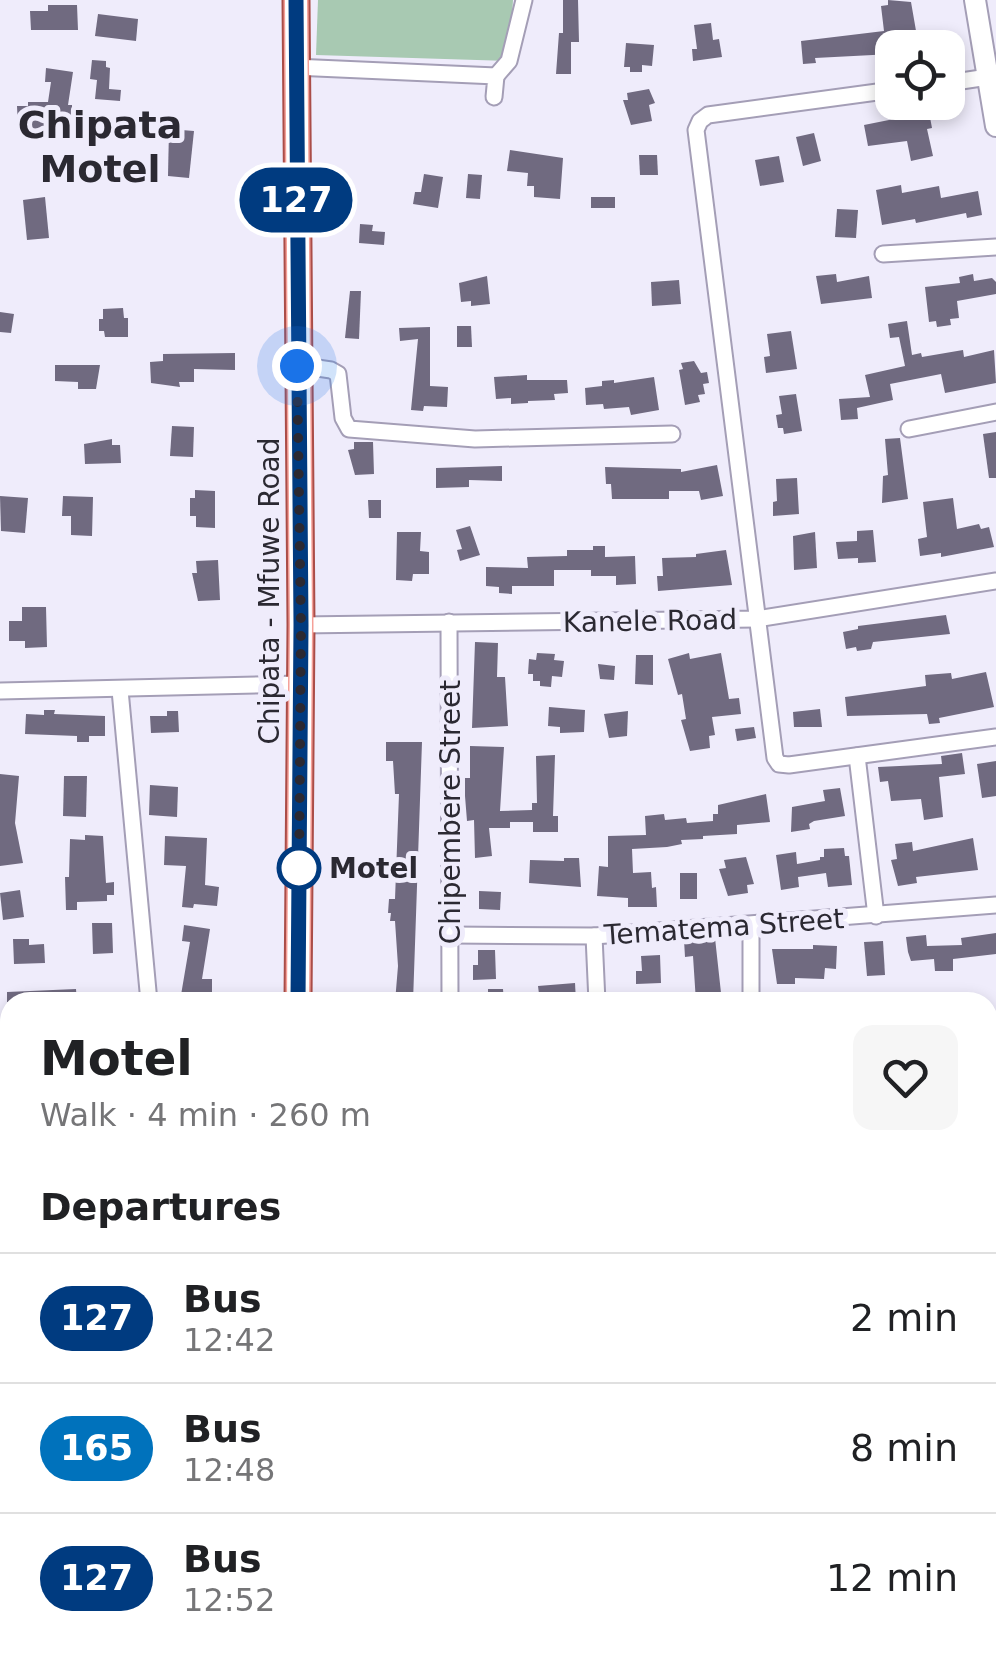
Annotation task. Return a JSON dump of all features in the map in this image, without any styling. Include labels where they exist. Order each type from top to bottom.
[{"type":"main road","name":"Chipata - Mfuwe Road","points":[[296,0],[301,625],[298,992]]},
{"type":"street","points":[[494,97],[496,76],[509,61],[524,0]]},
{"type":"street","points":[[975,0],[996,126]]},
{"type":"street","points":[[294,68],[496,76]]},
{"type":"street","points":[[965,80],[988,77]]},
{"type":"street","points":[[875,92],[708,114],[696,130],[775,758],[788,765],[996,737]]},
{"type":"street","points":[[883,254],[996,247]]},
{"type":"street","points":[[297,366],[338,374],[343,418],[349,429],[476,438],[672,434]]},
{"type":"street","points":[[910,429],[996,412]]},
{"type":"street","name":"Kanele Road","points":[[301,625],[756,619],[996,581]]},
{"type":"street","name":"Chipembere Street","points":[[448,622],[450,992]]},
{"type":"street","points":[[0,691],[300,684]]},
{"type":"street","points":[[120,690],[148,992]]},
{"type":"street","points":[[857,756],[876,916]]},
{"type":"street","name":"Tematema Street","points":[[451,935],[594,936],[996,906]]},
{"type":"street","points":[[751,926],[751,992]]},
{"type":"street","points":[[594,936],[597,992]]},
{"type":"green space","points":[[318,0],[513,0],[509,61],[316,55]]},
{"type":"building","points":[[563,0],[578,0],[579,42],[571,42],[571,74],[556,74],[559,33],[563,33]]},
{"type":"building","points":[[888,0],[911,2],[916,30],[884,30],[881,6],[888,5]]},
{"type":"building","points":[[48,5],[77,5],[78,30],[31,30],[30,11],[48,11]]},
{"type":"building","points":[[98,14],[138,19],[136,41],[95,36]]},
{"type":"building","points":[[711,23],[713,40],[719,39],[722,57],[693,61],[692,49],[697,49],[694,25]]},
{"type":"building","points":[[875,32],[875,55],[815,58],[816,63],[803,64],[801,41]]},
{"type":"building","points":[[626,43],[654,45],[652,66],[642,65],[642,72],[630,72],[630,67],[624,67]]},
{"type":"building","points":[[92,60],[106,61],[110,68],[109,89],[121,90],[120,101],[95,99],[97,80],[90,79]]},
{"type":"building","points":[[46,68],[73,72],[68,105],[72,105],[72,134],[27,136],[26,128],[18,128],[17,106],[48,102],[51,82],[45,82]]},
{"type":"building","points":[[649,89],[655,103],[649,105],[652,121],[631,125],[623,100],[628,100],[627,93]]},
{"type":"building","points":[[889,120],[930,120],[932,128],[927,129],[933,156],[911,161],[907,141],[868,146],[864,125]]},
{"type":"building","points":[[169,129],[194,131],[189,178],[168,176]]},
{"type":"building","points":[[814,133],[821,161],[803,166],[796,137]]},
{"type":"building","points":[[510,150],[563,158],[560,199],[534,197],[534,186],[527,186],[528,173],[507,171]]},
{"type":"building","points":[[639,155],[657,155],[658,175],[640,175]]},
{"type":"building","points":[[779,156],[784,182],[760,186],[755,160]]},
{"type":"building","points":[[424,174],[443,177],[438,208],[413,204],[415,192],[421,192]]},
{"type":"building","points":[[468,174],[482,175],[480,199],[466,198]]},
{"type":"building","points":[[901,185],[902,193],[939,186],[941,198],[978,191],[982,215],[967,218],[966,213],[882,225],[876,190]]},
{"type":"building","points":[[45,197],[49,238],[27,240],[23,200]]},
{"type":"building","points":[[591,197],[615,197],[615,208],[591,208]]},
{"type":"building","points":[[837,209],[858,210],[856,238],[835,237]]},
{"type":"building","points":[[360,224],[373,225],[372,231],[385,232],[384,245],[359,243]]},
{"type":"building","points":[[836,274],[837,282],[869,276],[872,298],[821,304],[816,276]]},
{"type":"building","points":[[973,274],[974,281],[992,278],[996,294],[957,301],[959,318],[950,319],[951,325],[937,327],[936,321],[929,322],[925,287],[960,283],[959,277]]},
{"type":"building","points":[[487,276],[490,304],[471,306],[471,301],[461,302],[459,283]]},
{"type":"building","points":[[679,280],[681,304],[652,306],[651,282]]},
{"type":"building","points":[[350,291],[361,291],[359,339],[345,338]]},
{"type":"building","points":[[123,308],[124,318],[128,318],[128,337],[105,337],[104,331],[99,331],[103,309]]},
{"type":"building","points":[[0,312],[14,314],[11,333],[0,332]]},
{"type":"building","points":[[907,321],[912,355],[963,350],[964,357],[994,350],[996,383],[945,393],[941,374],[890,384],[893,400],[857,408],[858,419],[841,420],[839,399],[870,397],[865,375],[905,366],[899,337],[890,338],[888,324]]},
{"type":"building","points":[[457,326],[471,326],[472,347],[457,347]]},
{"type":"building","points":[[430,327],[430,386],[448,387],[447,407],[411,410],[418,339],[400,341],[399,328]]},
{"type":"building","points":[[791,331],[797,369],[766,373],[764,357],[770,356],[767,334]]},
{"type":"building","points":[[235,353],[235,370],[194,369],[194,382],[179,382],[180,387],[151,383],[150,362],[163,361],[163,354]]},
{"type":"building","points":[[694,361],[701,373],[707,372],[709,383],[703,384],[705,394],[698,395],[700,402],[685,405],[679,370],[683,369],[681,363]]},
{"type":"building","points":[[55,365],[100,365],[96,389],[78,389],[78,382],[55,381]]},
{"type":"building","points":[[527,375],[527,380],[567,380],[568,393],[554,394],[555,400],[528,403],[511,404],[511,398],[496,399],[494,377]]},
{"type":"building","points":[[654,377],[659,410],[631,415],[629,407],[604,409],[603,404],[586,405],[585,388],[602,386],[602,381]]},
{"type":"building","points":[[796,394],[802,431],[784,434],[783,428],[778,428],[776,415],[782,414],[779,396]]},
{"type":"building","points":[[172,426],[194,427],[193,457],[170,456]]},
{"type":"building","points":[[996,432],[996,478],[989,478],[983,434]]},
{"type":"building","points":[[900,438],[908,499],[882,503],[883,476],[888,475],[885,439]]},
{"type":"building","points":[[112,439],[112,445],[120,445],[121,463],[85,464],[84,444]]},
{"type":"building","points":[[354,442],[373,442],[374,474],[355,475],[348,450],[354,449]]},
{"type":"building","points":[[717,465],[723,496],[701,500],[699,491],[669,491],[669,499],[612,499],[611,484],[606,484],[605,467],[681,472]]},
{"type":"building","points":[[502,466],[502,481],[469,480],[469,487],[436,488],[436,468]]},
{"type":"building","points":[[797,478],[799,514],[773,516],[776,479]]},
{"type":"building","points":[[195,490],[215,491],[215,528],[196,527],[196,516],[190,516],[190,498],[195,498]]},
{"type":"building","points":[[0,496],[28,498],[25,533],[1,531]]},
{"type":"building","points":[[63,496],[93,497],[92,536],[71,535],[71,516],[62,516]]},
{"type":"building","points":[[953,498],[957,529],[979,524],[981,529],[989,527],[994,547],[941,557],[941,553],[920,556],[918,539],[927,537],[923,502]]},
{"type":"building","points":[[368,500],[381,500],[381,518],[369,518]]},
{"type":"building","points":[[470,526],[480,555],[460,561],[457,550],[462,549],[456,530]]},
{"type":"building","points":[[873,530],[876,562],[838,559],[836,542],[857,541],[857,531]]},
{"type":"building","points":[[397,532],[421,532],[420,551],[429,552],[429,574],[413,574],[412,581],[396,580]]},
{"type":"building","points":[[815,532],[817,568],[794,570],[793,536]]},
{"type":"building","points":[[593,546],[605,546],[605,557],[635,556],[636,584],[616,585],[616,576],[591,576],[591,570],[554,570],[554,586],[512,586],[512,594],[486,586],[486,567],[528,568],[527,557],[567,556],[567,550],[593,550]]},
{"type":"building","points":[[726,550],[732,585],[658,591],[657,576],[663,576],[662,558],[696,557]]},
{"type":"building","points":[[218,560],[220,600],[198,601],[192,573],[197,573],[196,561]]},
{"type":"building","points":[[22,607],[46,607],[47,647],[25,648],[25,641],[9,641],[9,621],[22,621]]},
{"type":"building","points":[[946,615],[950,634],[873,642],[871,649],[846,649],[843,632],[858,626]]},
{"type":"building","points":[[475,642],[498,643],[497,677],[505,677],[508,726],[472,728]]},
{"type":"building","points":[[537,653],[555,654],[554,660],[564,661],[562,677],[552,676],[551,687],[540,686],[540,681],[533,681],[533,674],[528,674],[529,659],[536,660]]},
{"type":"building","points":[[689,653],[690,659],[721,653],[729,699],[739,698],[741,714],[712,717],[715,735],[709,736],[710,748],[690,751],[681,720],[686,719],[682,694],[678,695],[668,659]]},
{"type":"building","points":[[636,655],[653,655],[653,685],[635,684]]},
{"type":"building","points":[[598,664],[615,666],[614,680],[600,679]]},
{"type":"building","points":[[986,672],[994,707],[939,718],[940,723],[929,724],[927,714],[847,716],[845,697],[926,686],[925,675],[951,673],[952,679]]},
{"type":"building","points":[[549,707],[585,710],[584,732],[560,733],[560,727],[548,726]]},
{"type":"building","points":[[820,709],[822,727],[794,727],[793,712]]},
{"type":"building","points":[[44,710],[55,710],[54,714],[105,716],[105,736],[89,736],[89,742],[77,742],[77,736],[25,734],[26,714],[44,715]]},
{"type":"building","points":[[167,711],[178,711],[179,732],[151,733],[150,716],[167,716]]},
{"type":"building","points":[[628,711],[627,736],[609,738],[604,714]]},
{"type":"building","points":[[754,727],[756,738],[737,741],[735,729]]},
{"type":"building","points":[[386,742],[422,742],[413,992],[396,992],[395,921],[390,921],[388,913],[389,899],[395,899],[399,794],[395,794],[393,761],[386,761]]},
{"type":"building","points":[[470,746],[504,747],[500,811],[532,810],[532,803],[537,803],[536,756],[555,755],[553,816],[558,816],[558,832],[533,832],[533,822],[510,822],[510,828],[489,828],[492,856],[475,858],[474,820],[467,821],[465,796],[465,778],[470,778]]},
{"type":"building","points":[[962,753],[965,774],[939,777],[943,817],[924,820],[921,799],[891,801],[888,781],[880,782],[878,767],[942,764],[941,756]]},
{"type":"building","points":[[996,761],[996,796],[982,798],[977,764]]},
{"type":"building","points":[[0,774],[19,776],[15,823],[23,863],[0,866]]},
{"type":"building","points":[[64,776],[87,776],[86,817],[63,816]]},
{"type":"building","points":[[150,785],[178,787],[177,817],[149,815]]},
{"type":"building","points":[[840,788],[845,816],[814,821],[809,824],[810,829],[791,832],[792,807],[825,801],[823,790]]},
{"type":"building","points":[[766,794],[770,822],[737,825],[737,834],[632,849],[633,873],[651,872],[657,907],[628,907],[628,898],[597,896],[599,866],[608,867],[608,836],[646,835],[645,816],[664,814],[665,820],[686,818],[687,823],[713,821],[718,805]]},
{"type":"building","points":[[85,835],[103,836],[106,883],[114,882],[114,895],[107,895],[107,901],[77,902],[77,910],[66,910],[70,839],[85,840]]},
{"type":"building","points":[[165,836],[207,838],[205,885],[219,887],[217,906],[182,907],[186,866],[164,865]]},
{"type":"building","points":[[973,838],[978,870],[916,877],[917,883],[898,886],[891,860],[897,859],[895,844],[912,842],[913,851]]},
{"type":"building","points":[[844,848],[845,856],[849,856],[852,885],[828,887],[826,873],[798,877],[799,887],[781,890],[776,855],[796,852],[797,864],[820,860],[824,849]]},
{"type":"building","points":[[746,857],[754,884],[747,885],[748,893],[728,896],[719,869],[726,868],[724,860]]},
{"type":"building","points":[[579,858],[581,887],[529,883],[530,860]]},
{"type":"building","points":[[680,873],[697,873],[697,899],[680,899]]},
{"type":"building","points":[[20,890],[24,917],[3,920],[0,893]]},
{"type":"building","points":[[479,891],[501,892],[500,910],[479,909]]},
{"type":"building","points":[[92,923],[112,923],[113,953],[93,954]]},
{"type":"building","points":[[184,925],[210,929],[202,979],[212,979],[212,992],[182,992],[190,942],[182,941]]},
{"type":"building","points":[[996,933],[996,954],[953,959],[953,971],[935,971],[934,959],[911,961],[906,937],[926,935],[927,946],[962,945],[961,938]]},
{"type":"building","points":[[715,938],[721,992],[695,992],[693,956],[685,957],[684,940]]},
{"type":"building","points":[[13,939],[29,939],[29,945],[44,944],[45,963],[14,964]]},
{"type":"building","points":[[883,941],[885,975],[867,976],[864,942]]},
{"type":"building","points":[[813,945],[837,946],[836,969],[825,968],[824,979],[795,978],[795,984],[777,984],[772,949],[813,949]]},
{"type":"building","points":[[478,950],[495,950],[496,979],[473,980]]},
{"type":"building","points":[[660,955],[661,983],[636,984],[636,971],[642,971],[641,956]]},
{"type":"building","points":[[575,983],[575,992],[539,992],[538,986]]},
{"type":"building","points":[[76,989],[76,992],[7,992]]},
{"type":"bus line","name":"127","points":[[296,0],[301,625],[298,992]]},
{"type":"place","name":"Motel","points":[[299,868]]},
{"type":"district","name":"Chipata Motel","points":[[100,147]]},
{"type":"route","points":[[297,366],[299,883],[299,868]]}]
